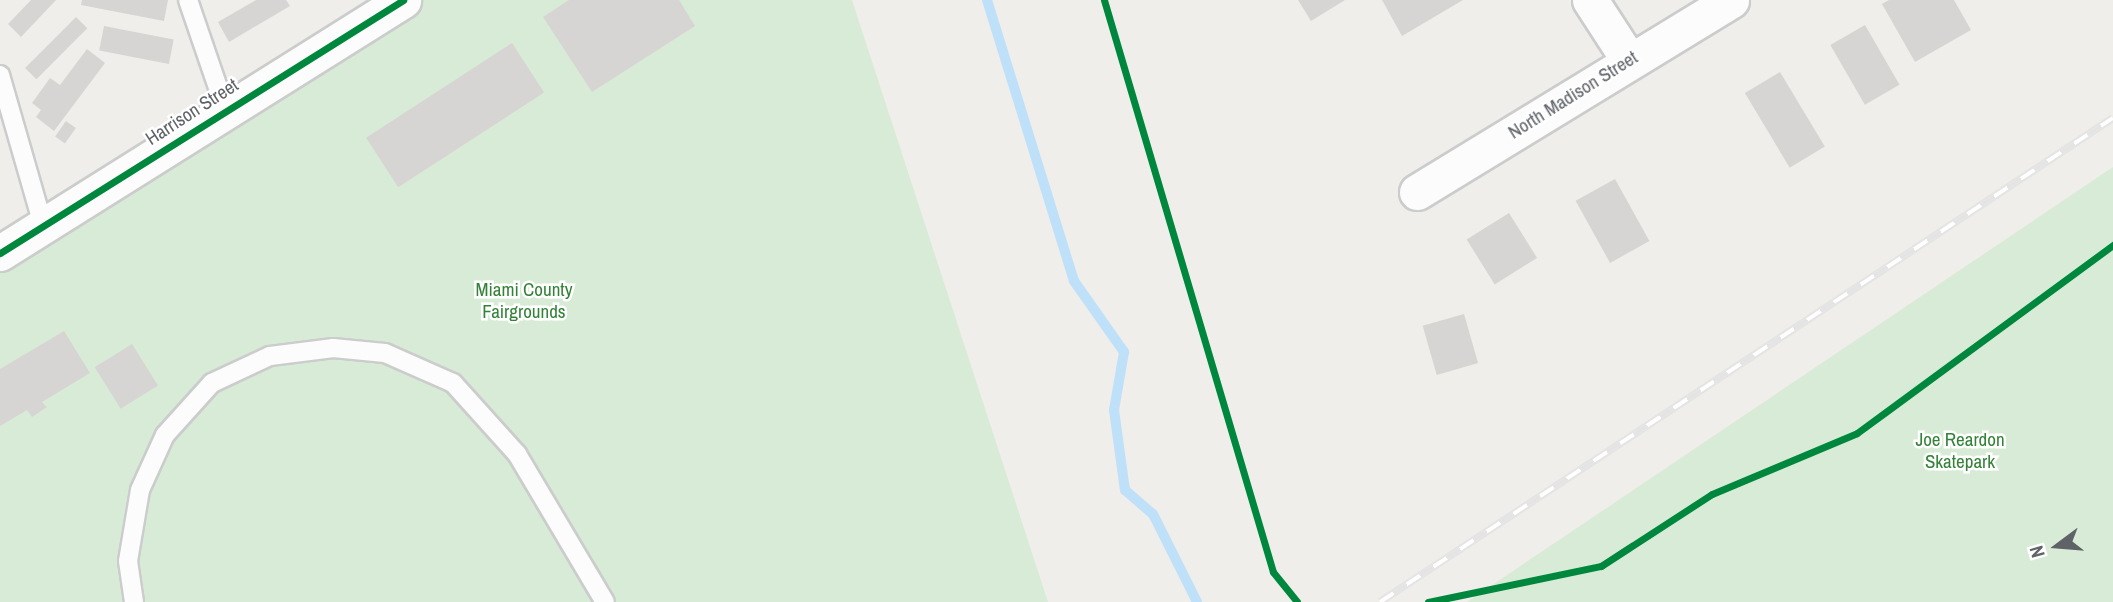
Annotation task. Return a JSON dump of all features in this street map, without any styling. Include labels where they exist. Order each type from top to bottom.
[{"type":"street","points":[[1590,0],[1629,60]]},
{"type":"street","name":"North Madison Street","points":[[1417,192],[1731,0]]},
{"type":"street","name":"Harrison Street","points":[[0,253],[44,228],[225,108],[398,1]]},
{"type":"lane","points":[[188,0],[225,108]]},
{"type":"lane","points":[[0,75],[44,228]]},
{"type":"lane","points":[[134,602],[128,561],[140,490],[165,435],[212,383],[270,356],[333,348],[385,353],[453,383],[517,454],[605,602]]},
{"type":"green space","name":"Miami County Fairgrounds","points":[[403,0],[852,0],[1048,602],[0,602],[0,254]]},
{"type":"green space","name":"Joe Reardon Skatepark","points":[[2113,167],[2113,602],[1467,602]]},
{"type":"building","points":[[31,0],[56,0],[21,37],[8,24]]},
{"type":"building","points":[[82,0],[168,0],[164,21],[81,5]]},
{"type":"building","points":[[256,0],[286,0],[290,6],[229,42],[218,22]]},
{"type":"building","points":[[569,0],[679,0],[695,26],[592,92],[543,17]]},
{"type":"building","points":[[1298,0],[1345,0],[1311,21]]},
{"type":"building","points":[[1382,0],[1463,0],[1402,36]]},
{"type":"building","points":[[1889,0],[1954,0],[1971,30],[1915,62],[1882,4]]},
{"type":"building","points":[[76,17],[87,28],[36,79],[25,68]]},
{"type":"building","points":[[1865,25],[1900,85],[1865,105],[1830,45]]},
{"type":"building","points":[[104,26],[174,40],[169,64],[99,51]]},
{"type":"building","points":[[512,43],[544,92],[398,187],[366,138]]},
{"type":"building","points":[[87,49],[105,63],[54,131],[36,117],[41,110],[32,103],[50,78],[60,85]]},
{"type":"building","points":[[1780,72],[1825,147],[1790,168],[1745,93]]},
{"type":"building","points":[[66,121],[76,128],[65,143],[55,137]]},
{"type":"building","points":[[1615,179],[1649,241],[1610,263],[1576,201]]},
{"type":"building","points":[[1509,213],[1537,258],[1495,284],[1467,239]]},
{"type":"building","points":[[1464,314],[1478,363],[1437,375],[1423,326]]},
{"type":"building","points":[[64,331],[90,373],[42,402],[47,407],[32,417],[27,410],[0,426],[0,369]]},
{"type":"building","points":[[132,344],[158,386],[121,409],[95,367]]},
{"type":"waterway","points":[[987,0],[1074,281],[1124,352],[1114,410],[1125,490],[1153,514],[1197,602]]},
{"type":"railway","points":[[1380,602],[2113,118]]},
{"type":"cycle path","points":[[0,253],[403,0]]},
{"type":"cycle path","points":[[1104,0],[1273,572],[1297,602]]},
{"type":"cycle path","points":[[1428,602],[1601,566],[1712,494],[1857,433],[2113,245]]}]
